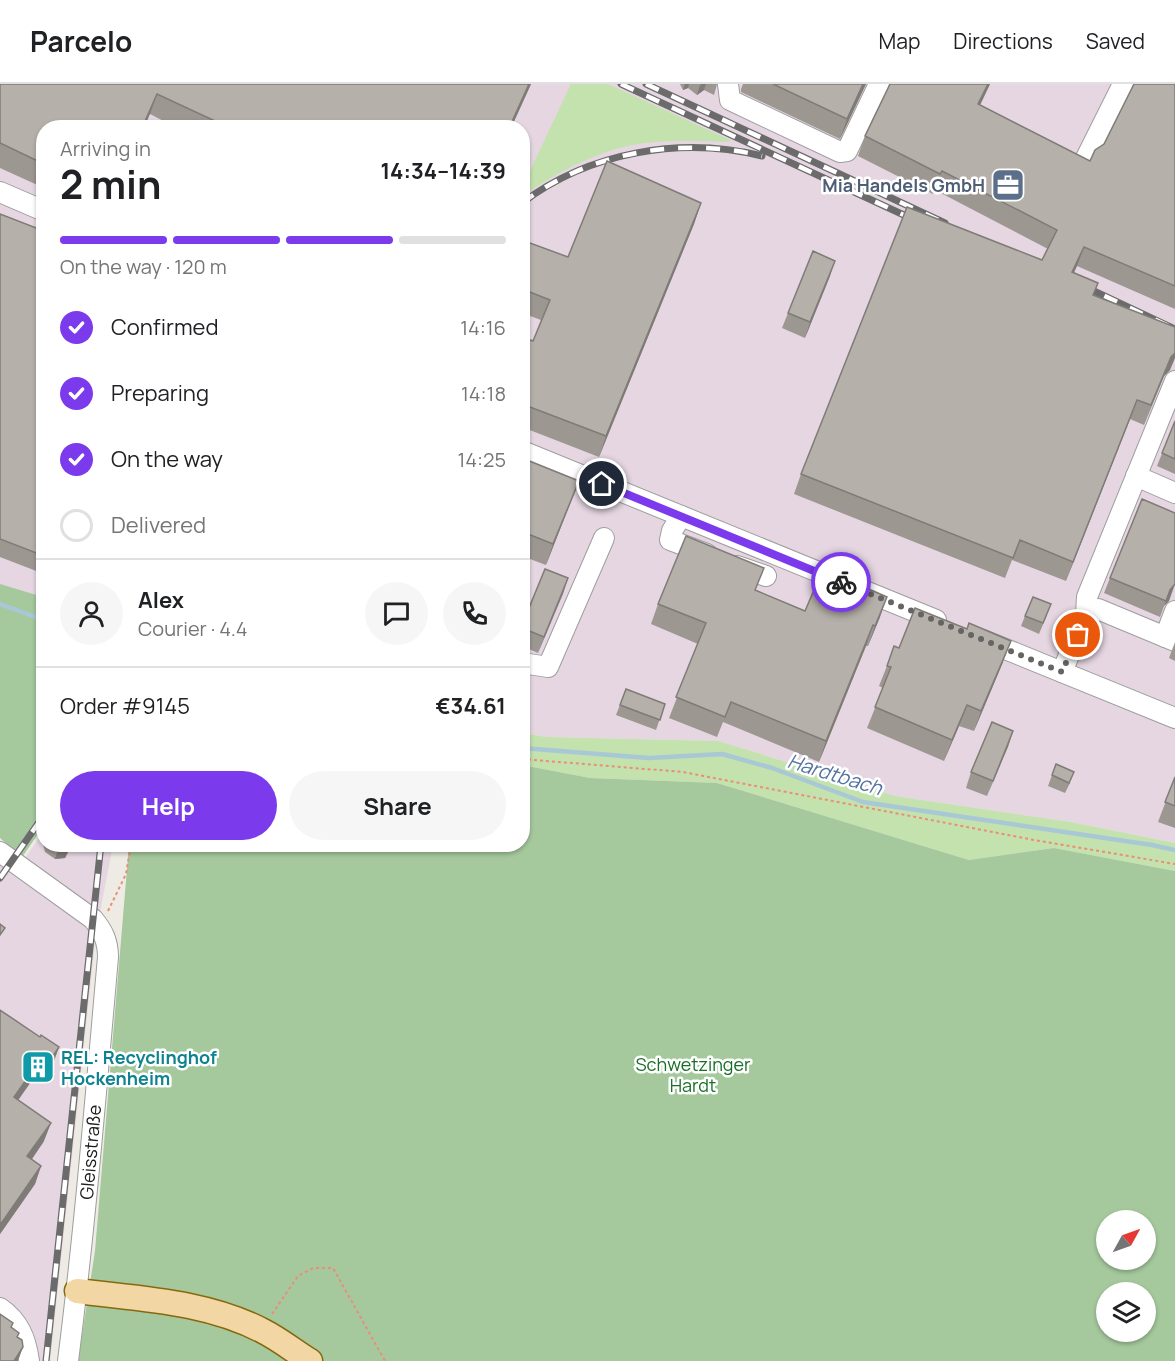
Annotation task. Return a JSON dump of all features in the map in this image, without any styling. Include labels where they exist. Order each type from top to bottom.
[{"type":"main road","points":[[77,1291],[185,1305],[215,1312],[262,1330],[310,1361]]},
{"type":"street","points":[[729,84],[730,100],[840,152],[847,151],[879,84]]},
{"type":"street","points":[[1086,158],[1123,84]]},
{"type":"street","points":[[0,192],[36,208]]},
{"type":"street","points":[[1062,672],[1086,614],[1087,597],[1175,381]]},
{"type":"street","points":[[530,454],[1175,718]]},
{"type":"street","points":[[1136,476],[1175,493]]},
{"type":"street","points":[[681,516],[672,531],[670,540],[766,576]]},
{"type":"street","points":[[530,664],[548,667],[604,538]]},
{"type":"street","points":[[1086,614],[1098,609],[1170,639],[1175,611]]},
{"type":"street","points":[[0,852],[93,919],[103,935]]},
{"type":"street","name":"Gleisstraße","points":[[68,1361],[77,1291],[108,957],[103,935]]},
{"type":"street","points":[[0,1308],[16,1322],[26,1341],[29,1361]]},
{"type":"path","points":[[530,760],[683,772],[1034,840],[1175,864]]},
{"type":"path","points":[[103,935],[126,874],[130,852]]},
{"type":"path","points":[[262,1330],[298,1276],[313,1268],[333,1268],[385,1361]]},
{"type":"shaded area","points":[[0,84],[1175,84],[1175,843],[1071,822],[895,796],[719,741],[547,737],[530,734],[530,120],[36,120],[36,615],[0,602]]},
{"type":"shaded area","points":[[36,842],[36,852],[112,852],[96,933],[50,1361],[0,1361],[0,863],[15,873]]},
{"type":"green space","points":[[571,84],[608,84],[730,140],[729,142],[656,142],[613,150],[581,162],[530,191],[530,171]]},
{"type":"green space","points":[[0,584],[36,595],[36,837],[22,857],[0,838]]},
{"type":"green space","points":[[530,734],[547,737],[719,741],[895,796],[1071,822],[1175,843],[1175,871],[1054,848],[969,860],[717,783],[590,778],[530,767]]},
{"type":"green space","name":"Schwetzinger Hardt","points":[[530,767],[590,778],[717,783],[969,860],[1054,848],[1175,871],[1175,1361],[78,1361],[95,1251],[128,852],[530,852]]},
{"type":"building","points":[[0,84],[529,84],[513,120],[213,120],[157,94],[146,120],[36,120],[36,160],[0,143]]},
{"type":"building","points":[[773,84],[863,84],[847,119]]},
{"type":"building","points":[[890,84],[988,84],[978,104],[1090,161],[1095,150],[1104,144],[1134,84],[1175,84],[1175,286],[1084,247],[1072,272],[1098,283],[1093,295],[1175,327],[1175,353],[1171,357],[1151,405],[1137,400],[1073,562],[1020,540],[1013,558],[801,474],[907,207],[1042,260],[1057,230],[942,171],[940,174],[865,136]]},
{"type":"building","points":[[607,161],[701,203],[606,436],[530,407],[530,340],[533,341],[550,300],[530,292],[530,243],[568,257]]},
{"type":"building","points":[[0,214],[36,228],[36,553],[0,539]]},
{"type":"building","points":[[813,251],[835,261],[810,322],[788,313]]},
{"type":"building","points":[[1175,421],[1175,459],[1162,453]]},
{"type":"building","points":[[530,461],[579,481],[553,544],[530,535]]},
{"type":"building","points":[[1142,499],[1175,513],[1175,584],[1166,601],[1110,578]]},
{"type":"building","points":[[686,536],[764,568],[755,590],[805,611],[823,569],[887,597],[875,626],[873,625],[826,741],[731,702],[725,717],[676,697],[706,623],[658,604]]},
{"type":"building","points":[[545,569],[568,578],[544,637],[530,631],[530,606]]},
{"type":"building","points":[[1033,597],[1051,604],[1043,623],[1025,616]]},
{"type":"building","points":[[915,608],[967,629],[969,623],[1011,641],[981,711],[967,705],[952,740],[875,707],[891,667],[887,666],[894,646],[899,648]]},
{"type":"building","points":[[626,689],[665,704],[660,720],[620,705]]},
{"type":"building","points":[[992,722],[1013,731],[993,781],[971,772]]},
{"type":"building","points":[[1056,764],[1074,772],[1069,783],[1052,775]]},
{"type":"building","points":[[1175,777],[1175,806],[1165,802]]},
{"type":"building","points":[[0,924],[5,928],[0,935]]},
{"type":"building","points":[[0,1010],[59,1047],[49,1062],[42,1057],[14,1097],[51,1123],[27,1156],[41,1166],[0,1225]]},
{"type":"building","points":[[0,1314],[13,1323],[11,1327],[19,1333],[17,1337],[22,1340],[23,1347],[14,1361],[0,1361]]},
{"type":"waterway","name":"Hardtbach","points":[[0,604],[36,617]]},
{"type":"waterway","name":"Hardtbach","points":[[530,749],[649,758],[722,754],[772,768],[863,802],[1175,850]]},
{"type":"railway","points":[[621,84],[919,222]]},
{"type":"railway","points":[[646,84],[945,223]]},
{"type":"railway","points":[[530,198],[576,171],[606,160],[637,153],[700,148],[731,150],[762,156]]},
{"type":"railway","points":[[1079,284],[1175,329]]},
{"type":"railway","points":[[0,878],[36,826]]},
{"type":"railway","points":[[46,1361],[100,852]]},
{"type":"way so far","points":[[841,582],[1062,672],[1078,635]]},
{"type":"place","name":"Mia Handels GmbH","points":[[1008,185]]},
{"type":"place","name":"REL: Recyclinghof Hockenheim","points":[[38,1067]]},
{"type":"route","points":[[602,484],[841,582]]}]
